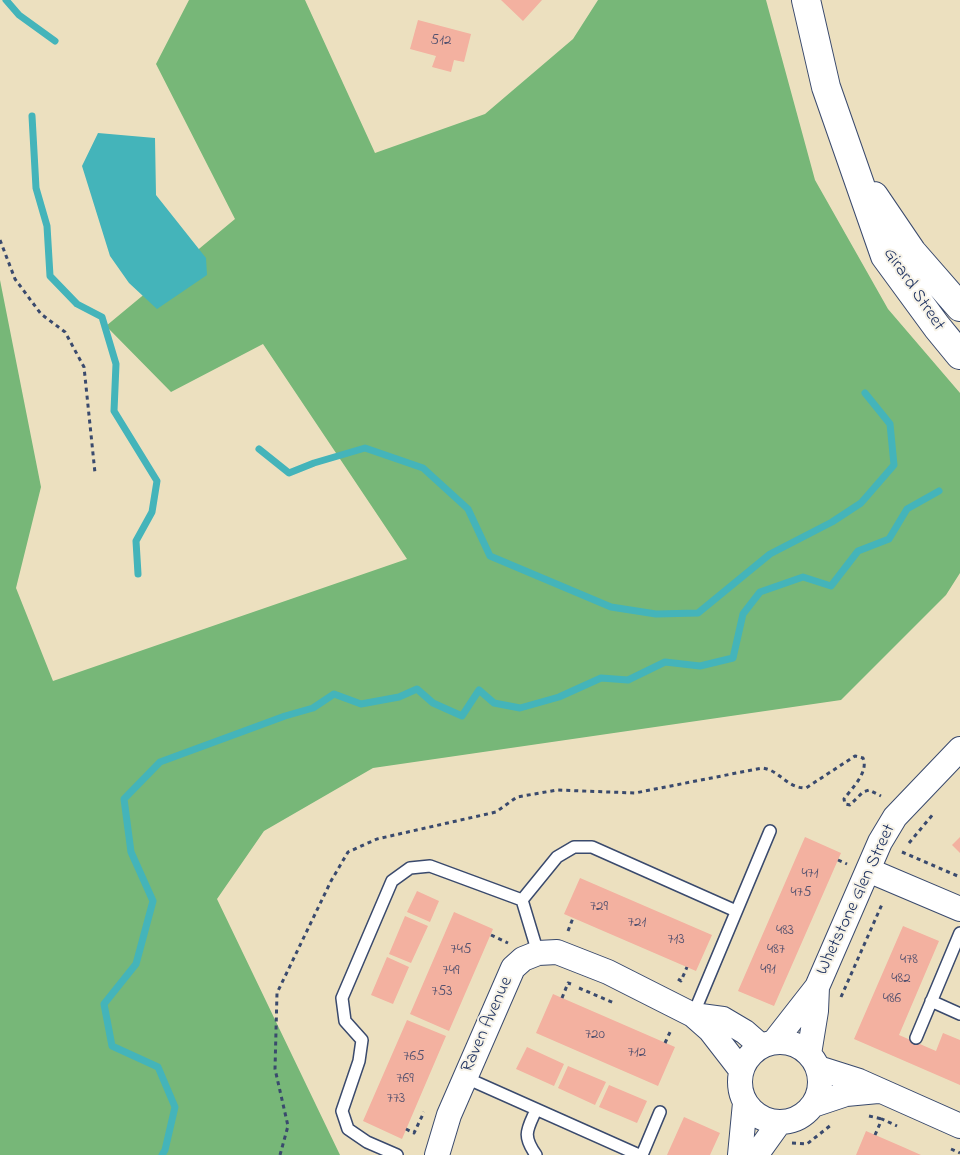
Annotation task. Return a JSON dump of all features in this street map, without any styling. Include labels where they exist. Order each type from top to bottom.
[{"type":"street","name":"Girard Street","points":[[806,0],[826,87],[885,256],[936,327],[960,356]]},
{"type":"street","name":"Girard Street","points":[[853,164],[912,252],[960,307]]},
{"type":"street","name":"Whetstone Glen Street","points":[[768,1044],[817,987],[880,842],[895,817],[960,749]]},
{"type":"street","points":[[868,870],[960,909]]},
{"type":"street","points":[[538,953],[557,952],[608,972],[693,1015],[710,1030],[741,1070]]},
{"type":"street","name":"Raven Avenue","points":[[438,1155],[449,1115],[464,1077],[513,968],[523,959],[538,953]]},
{"type":"street","name":"Whetstone Glen Street","points":[[813,1061],[817,987]]},
{"type":"street","points":[[693,1015],[724,1019],[768,1044],[793,1044],[813,1061],[960,1126]]},
{"type":"street","points":[[768,1044],[745,1060],[741,1070],[740,1087],[746,1103],[754,1113],[785,1132]]},
{"type":"street","points":[[813,1061],[820,1080],[819,1093],[814,1105]]},
{"type":"street","points":[[756,1155],[785,1132],[792,1120],[804,1114],[814,1105],[846,1094],[882,1091]]},
{"type":"street","points":[[740,1155],[746,1103]]},
{"type":"lane","points":[[693,1015],[770,831]]},
{"type":"lane","points":[[522,900],[557,857],[574,847],[592,847],[736,911]]},
{"type":"lane","points":[[397,1155],[367,1142],[348,1129],[342,1111],[359,1061],[362,1040],[345,1020],[342,998],[392,882],[410,868],[430,866],[522,900]]},
{"type":"lane","points":[[522,900],[538,953]]},
{"type":"lane","points":[[916,1038],[960,932]]},
{"type":"lane","points":[[931,1001],[960,1014]]},
{"type":"lane","points":[[464,1077],[640,1155],[660,1112]]},
{"type":"lane","points":[[536,1110],[526,1132],[528,1145],[536,1155]]},
{"type":"path","points":[[0,240],[15,279],[41,314],[65,332],[84,367],[96,473]]},
{"type":"path","points":[[938,809],[901,852],[960,877]]},
{"type":"path","points":[[841,998],[884,899]]},
{"type":"path","points":[[562,998],[568,983],[620,1006]]},
{"type":"path","points":[[664,1043],[671,1029]]},
{"type":"path","points":[[867,1116],[882,1119],[899,1127]]},
{"type":"path","points":[[875,1135],[882,1119]]},
{"type":"path","points":[[785,1132],[807,1144],[834,1122]]},
{"type":"path","points":[[943,1146],[960,1153]]},
{"type":"green space","points":[[189,0],[305,0],[375,153],[485,114],[573,39],[598,0],[766,0],[815,180],[888,309],[960,393],[960,573],[946,595],[841,700],[373,768],[264,831],[217,899],[340,1155],[0,1155],[0,280],[41,487],[16,588],[53,681],[407,559],[263,344],[171,392],[106,326],[235,219],[156,64]]},
{"type":"water","points":[[98,133],[155,138],[156,195],[206,258],[207,275],[157,309],[129,283],[110,256],[82,166]]},
{"type":"building","points":[[501,0],[542,0],[523,21]]},
{"type":"building","points":[[418,20],[471,34],[464,62],[454,60],[451,72],[432,67],[436,56],[410,49]]},
{"type":"building","points":[[805,837],[841,853],[774,1006],[738,991]]},
{"type":"building","points":[[960,837],[960,853],[952,845]]},
{"type":"building","points":[[580,878],[712,935],[696,971],[564,914]]},
{"type":"building","points":[[417,891],[439,901],[430,922],[407,912]]},
{"type":"building","points":[[454,912],[493,929],[449,1031],[410,1014]]},
{"type":"building","points":[[405,916],[428,926],[411,963],[389,954]]},
{"type":"building","points":[[903,926],[939,941],[899,1035],[936,1051],[943,1033],[960,1040],[960,1085],[854,1039]]},
{"type":"building","points":[[387,957],[409,967],[393,1004],[371,995]]},
{"type":"building","points":[[553,994],[675,1047],[658,1086],[536,1033]]},
{"type":"building","points":[[407,1020],[446,1036],[402,1139],[363,1121]]},
{"type":"building","points":[[527,1047],[564,1064],[554,1086],[516,1069]]},
{"type":"building","points":[[568,1066],[606,1082],[595,1105],[558,1088]]},
{"type":"building","points":[[609,1085],[647,1101],[637,1123],[599,1107]]},
{"type":"building","points":[[684,1117],[720,1133],[710,1155],[667,1155]]},
{"type":"building","points":[[866,1131],[903,1147],[921,1155],[856,1155]]},
{"type":"waterway","points":[[6,0],[19,15],[55,41]]},
{"type":"waterway","points":[[32,116],[36,188],[47,226],[50,276],[77,304],[102,317],[116,364],[114,411],[157,481],[152,512],[136,541],[138,574]]},
{"type":"waterway","points":[[259,449],[289,473],[314,463],[365,448],[423,468],[468,509],[490,556],[611,607],[656,614],[698,613],[770,554],[832,522],[861,503],[894,465],[890,424],[865,393]]},
{"type":"waterway","points":[[162,1155],[165,1150],[175,1107],[158,1067],[112,1046],[104,1004],[136,964],[153,901],[131,852],[124,799],[160,762],[285,716],[313,708],[334,694],[361,704],[399,697],[417,689],[433,703],[462,716],[479,690],[494,703],[520,708],[559,697],[601,678],[628,680],[665,662],[700,666],[733,658],[743,614],[760,592],[803,577],[831,586],[858,551],[889,539],[907,509],[939,491]]}]
